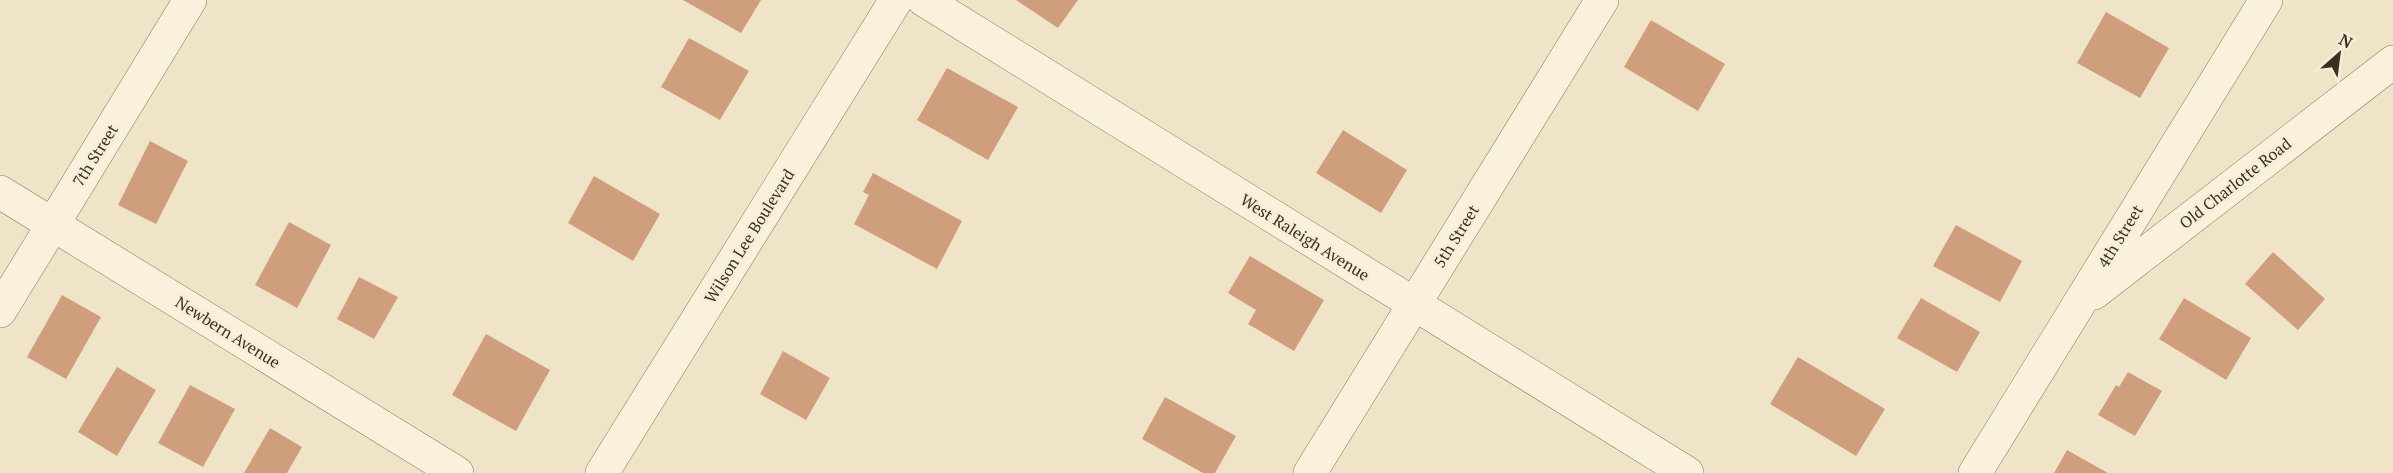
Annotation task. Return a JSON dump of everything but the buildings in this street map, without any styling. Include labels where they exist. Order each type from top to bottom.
[{"type":"street","name":"7th Street","points":[[0,311],[190,0]]},
{"type":"street","name":"Wilson Lee Boulevard","points":[[603,473],[896,0]]},
{"type":"street","name":"West Raleigh Avenue","points":[[924,0],[1687,473]]},
{"type":"street","name":"5th Street","points":[[1310,473],[1602,0]]},
{"type":"street","name":"4th Street","points":[[1975,473],[2266,0]]},
{"type":"street","name":"Old Charlotte Road","points":[[2078,305],[2393,62]]},
{"type":"street","name":"Newbern Avenue","points":[[0,192],[457,473]]}]
